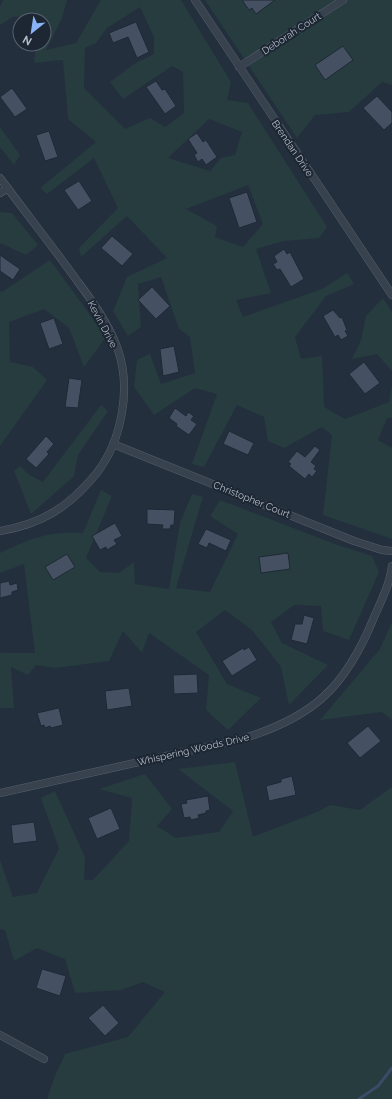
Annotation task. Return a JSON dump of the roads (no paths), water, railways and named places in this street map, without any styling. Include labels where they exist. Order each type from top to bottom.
[{"type":"street","name":"Brendan Drive","points":[[195,0],[392,295]]},
{"type":"street","name":"Deborah Court","points":[[239,67],[343,0]]},
{"type":"street","name":"Kevin Drive","points":[[0,178],[98,309],[117,348],[123,385],[118,431],[102,466],[74,499],[61,508],[33,523],[0,532]]},
{"type":"street","points":[[0,193],[8,188]]},
{"type":"street","name":"Christopher Court","points":[[113,444],[354,541],[382,550],[392,550]]},
{"type":"street","name":"Whispering Woods Drive","points":[[0,793],[238,740],[260,734],[293,719],[325,696],[346,674],[358,654],[373,620],[391,577],[392,566]]},
{"type":"street","points":[[0,1035],[44,1059]]},
{"type":"waterway","points":[[359,1099],[378,1086],[392,1068]]}]
